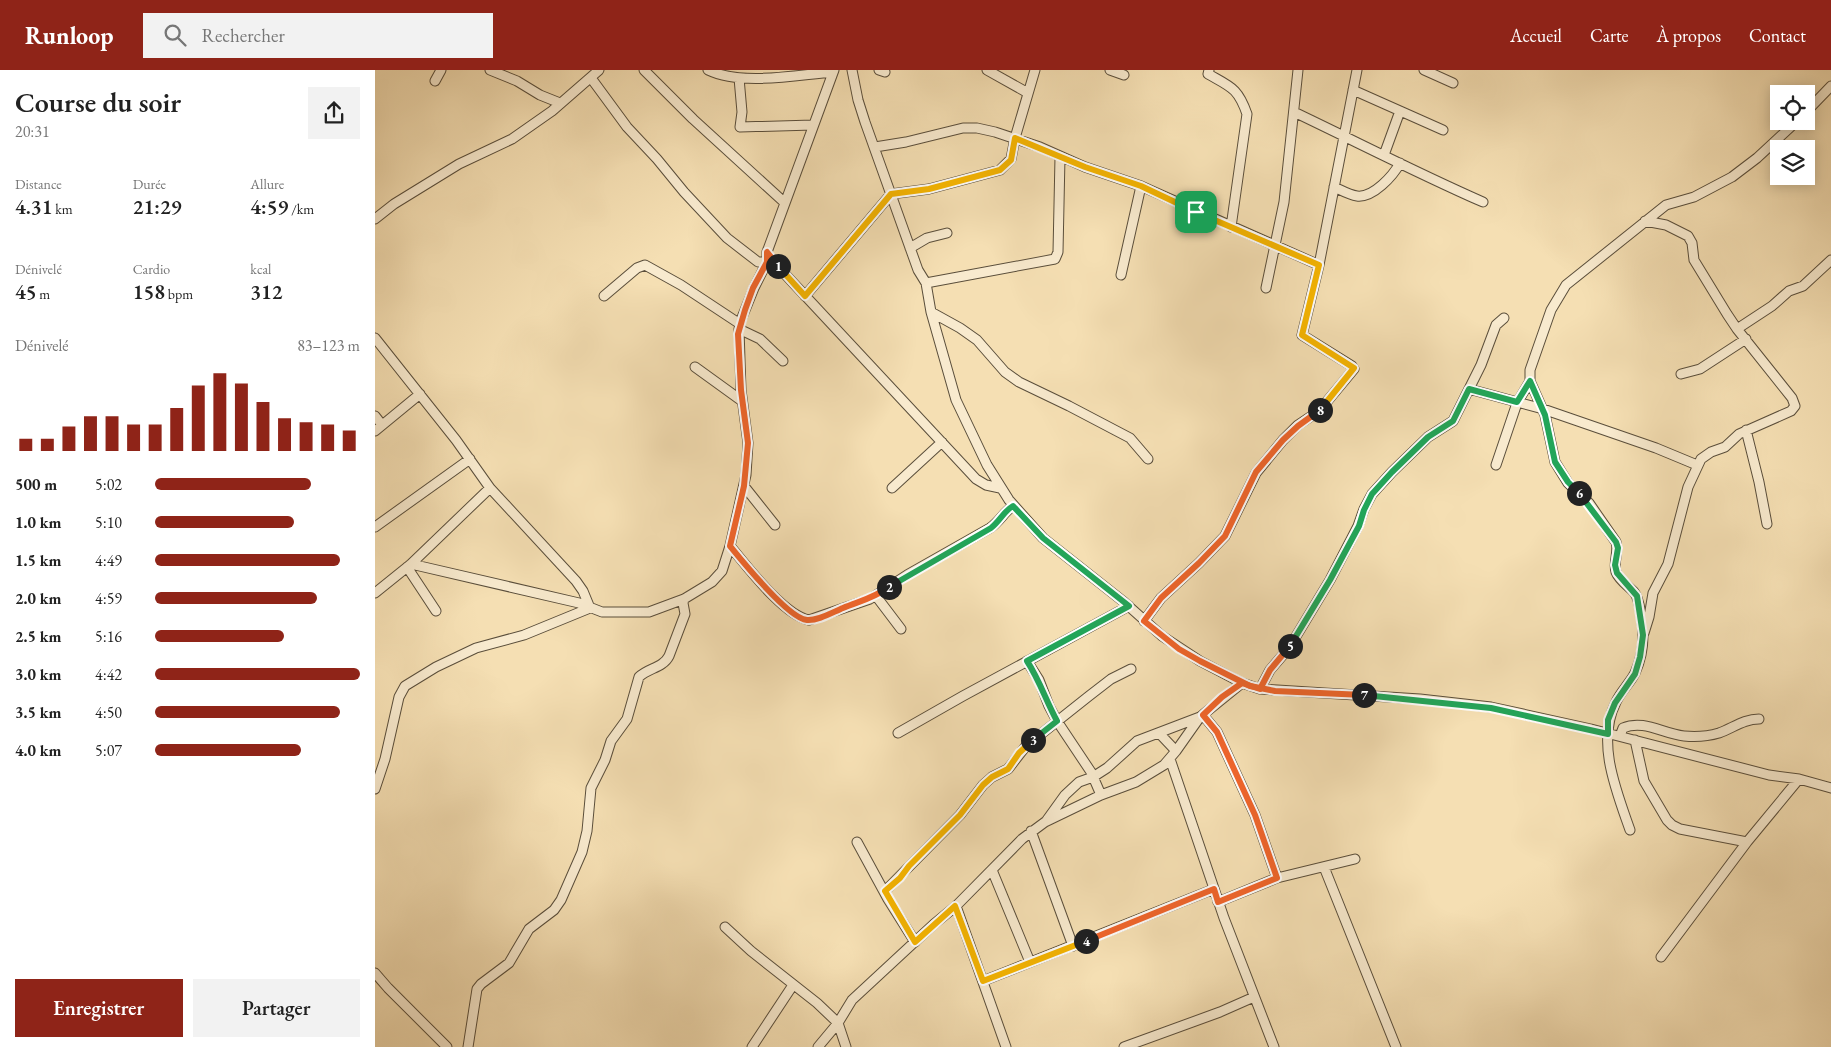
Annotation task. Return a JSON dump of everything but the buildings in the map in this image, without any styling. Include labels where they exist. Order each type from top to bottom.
[{"type":"street","points":[[435,81],[441,70]]},
{"type":"street","points":[[490,70],[517,81],[560,104]]},
{"type":"street","points":[[375,219],[394,204],[459,164],[512,139],[560,104],[599,70]]},
{"type":"street","points":[[644,70],[693,119],[785,203]]},
{"type":"street","points":[[409,566],[579,603],[602,612],[639,613],[658,609],[684,599],[718,578],[730,546],[744,486],[748,443],[742,401],[739,327],[753,288],[767,262],[767,252],[833,71],[739,78],[720,76],[708,70]]},
{"type":"street","points":[[852,70],[858,100],[918,270],[926,283],[931,312],[956,400],[969,431],[1000,488],[1028,523],[1049,543],[1129,606],[1144,621],[1179,649],[1242,683],[1260,689],[1367,695],[1470,704],[1619,736],[1769,775],[1799,779],[1831,788]]},
{"type":"street","points":[[987,70],[1028,93]]},
{"type":"street","points":[[805,296],[891,194],[929,189],[1000,170],[1011,160],[1015,138],[1035,70]]},
{"type":"street","points":[[1110,70],[1124,75]]},
{"type":"street","points":[[1209,70],[1208,74],[1232,87],[1241,97],[1247,114],[1231,227]]},
{"type":"street","points":[[1266,288],[1284,202],[1298,70]]},
{"type":"street","points":[[1144,621],[1161,598],[1225,536],[1256,472],[1283,440],[1319,411],[1354,369],[1353,366],[1302,335],[1319,265],[1357,70]]},
{"type":"street","points":[[1424,70],[1453,83]]},
{"type":"street","points":[[591,78],[637,140],[657,159],[683,192],[727,238],[758,262],[767,262]]},
{"type":"street","points":[[739,78],[742,112],[740,127],[813,125]]},
{"type":"street","points":[[1815,103],[1831,86]]},
{"type":"street","points":[[1353,90],[1443,130]]},
{"type":"street","points":[[1384,155],[1400,111]]},
{"type":"street","points":[[1293,112],[1430,179],[1483,202]]},
{"type":"street","points":[[875,147],[906,142],[963,128],[977,128],[1015,138],[1060,157],[1141,186],[1319,265]]},
{"type":"street","points":[[1643,635],[1637,596],[1617,573],[1615,565],[1618,548],[1616,542],[1589,503],[1568,482],[1555,462],[1543,409],[1530,381],[1530,370],[1551,310],[1566,285],[1666,204],[1694,198],[1732,176],[1757,158],[1787,130]]},
{"type":"street","points":[[926,283],[1055,259],[1058,252],[1060,157]]},
{"type":"street","points":[[1334,187],[1360,196],[1383,184],[1394,174],[1400,163]]},
{"type":"street","points":[[1121,275],[1141,186]]},
{"type":"street","points":[[1630,830],[1611,768],[1607,746],[1608,720],[1615,703],[1635,674],[1653,593],[1668,564],[1688,487],[1701,459],[1711,452],[1725,447],[1745,430],[1791,411],[1795,406],[1792,398],[1737,328],[1694,260],[1692,243],[1688,236],[1666,225],[1645,221]]},
{"type":"street","points":[[910,248],[927,238],[947,232]]},
{"type":"street","points":[[767,252],[769,257],[805,296],[981,483],[1000,488]]},
{"type":"street","points":[[1737,328],[1772,306],[1789,291],[1803,286],[1831,260]]},
{"type":"street","points":[[604,296],[637,268],[645,265],[681,285],[739,327],[760,339],[783,361]]},
{"type":"street","points":[[931,312],[977,340],[1005,372],[1019,382],[1130,438],[1148,459]]},
{"type":"street","points":[[1260,689],[1270,670],[1289,648],[1330,580],[1359,526],[1372,494],[1428,437],[1453,421],[1488,349],[1496,325],[1504,318]]},
{"type":"street","points":[[375,338],[420,394],[490,488],[576,581],[583,590],[590,608]]},
{"type":"street","points":[[1681,374],[1700,369],[1746,339]]},
{"type":"street","points":[[695,367],[742,401]]},
{"type":"street","points":[[1496,465],[1517,402],[1530,381]]},
{"type":"street","points":[[1469,389],[1543,409],[1656,448],[1697,465]]},
{"type":"street","points":[[375,416],[379,428],[420,394]]},
{"type":"street","points":[[1745,430],[1759,482],[1767,524]]},
{"type":"street","points":[[892,488],[942,442]]},
{"type":"street","points":[[375,528],[469,460]]},
{"type":"street","points":[[744,486],[775,525]]},
{"type":"street","points":[[376,591],[409,566],[490,488]]},
{"type":"street","points":[[730,546],[760,582],[791,612],[801,619],[809,620],[876,596],[907,575],[991,528],[1013,506]]},
{"type":"street","points":[[409,566],[436,611]]},
{"type":"street","points":[[876,596],[901,629]]},
{"type":"street","points":[[468,1047],[477,989],[509,963],[529,929],[554,910],[561,900],[582,852],[587,831],[591,788],[605,760],[611,741],[627,719],[639,678],[647,671],[667,661],[685,614],[684,599]]},
{"type":"street","points":[[898,733],[1129,606]]},
{"type":"street","points":[[375,789],[385,759],[399,697],[405,686],[436,667],[476,648],[524,635],[590,608]]},
{"type":"street","points":[[1027,661],[1039,680],[1057,721],[1080,753],[1101,795]]},
{"type":"street","points":[[885,891],[900,878],[909,866],[960,815],[983,785],[992,777],[1008,769],[1026,746],[1111,679],[1131,669]]},
{"type":"street","points":[[818,1047],[838,1023],[853,1000],[955,906],[1031,831],[1045,822],[1101,795],[1136,782],[1151,773],[1176,752],[1202,716],[1222,697],[1242,683]]},
{"type":"street","points":[[1045,822],[1065,795],[1079,782],[1093,777],[1126,752],[1137,741],[1202,716]]},
{"type":"street","points":[[1202,716],[1217,732],[1255,815],[1277,878]]},
{"type":"street","points":[[1619,736],[1623,728],[1635,724],[1684,736],[1716,734],[1751,719],[1759,719]]},
{"type":"street","points":[[1159,733],[1176,752]]},
{"type":"street","points":[[1635,740],[1644,781],[1667,820],[1672,825],[1680,829],[1747,842]]},
{"type":"street","points":[[1169,759],[1218,902],[1274,1047]]},
{"type":"street","points":[[1661,957],[1747,842],[1799,779]]},
{"type":"street","points":[[1031,831],[1073,946]]},
{"type":"street","points":[[857,842],[915,942]]},
{"type":"street","points":[[1218,902],[1277,878],[1355,859]]},
{"type":"street","points":[[1324,867],[1397,1047]]},
{"type":"street","points":[[992,870],[1030,962]]},
{"type":"street","points":[[983,981],[1214,889]]},
{"type":"street","points":[[955,906],[1007,1047]]},
{"type":"street","points":[[725,927],[838,1023],[846,1047]]},
{"type":"street","points":[[375,973],[447,1047]]},
{"type":"street","points":[[752,1047],[793,985]]},
{"type":"street","points":[[1124,1047],[1220,1012],[1254,997]]},
{"type":"route","points":[[1196,212],[1141,186],[1085,167],[1015,138],[1011,160],[1000,170],[968,177],[929,189],[891,194],[805,296],[769,257],[767,252],[768,260],[753,288],[741,320],[738,334],[741,390],[748,443],[746,475],[730,546],[760,582],[791,612],[801,619],[809,620],[870,599],[907,575],[991,528],[1013,506],[1043,538],[1129,606],[1027,661],[1039,680],[1057,721],[1026,746],[1008,769],[992,777],[983,785],[960,815],[909,866],[900,878],[885,891],[915,942],[955,906],[983,981],[1214,889],[1218,902],[1277,878],[1255,815],[1217,732],[1203,715],[1222,697],[1242,683],[1260,689],[1270,670],[1289,648],[1330,580],[1359,526],[1372,494],[1428,437],[1453,421],[1469,389],[1517,402],[1530,381],[1545,415],[1555,462],[1568,482],[1589,503],[1616,542],[1618,548],[1615,565],[1617,573],[1621,580],[1637,596],[1643,627],[1640,657],[1635,674],[1615,703],[1608,720],[1608,734],[1470,704],[1367,695],[1260,689],[1227,676],[1179,649],[1144,621],[1161,598],[1225,536],[1256,472],[1283,440],[1319,411],[1354,369],[1353,366],[1302,335],[1319,265],[1196,212]]}]
